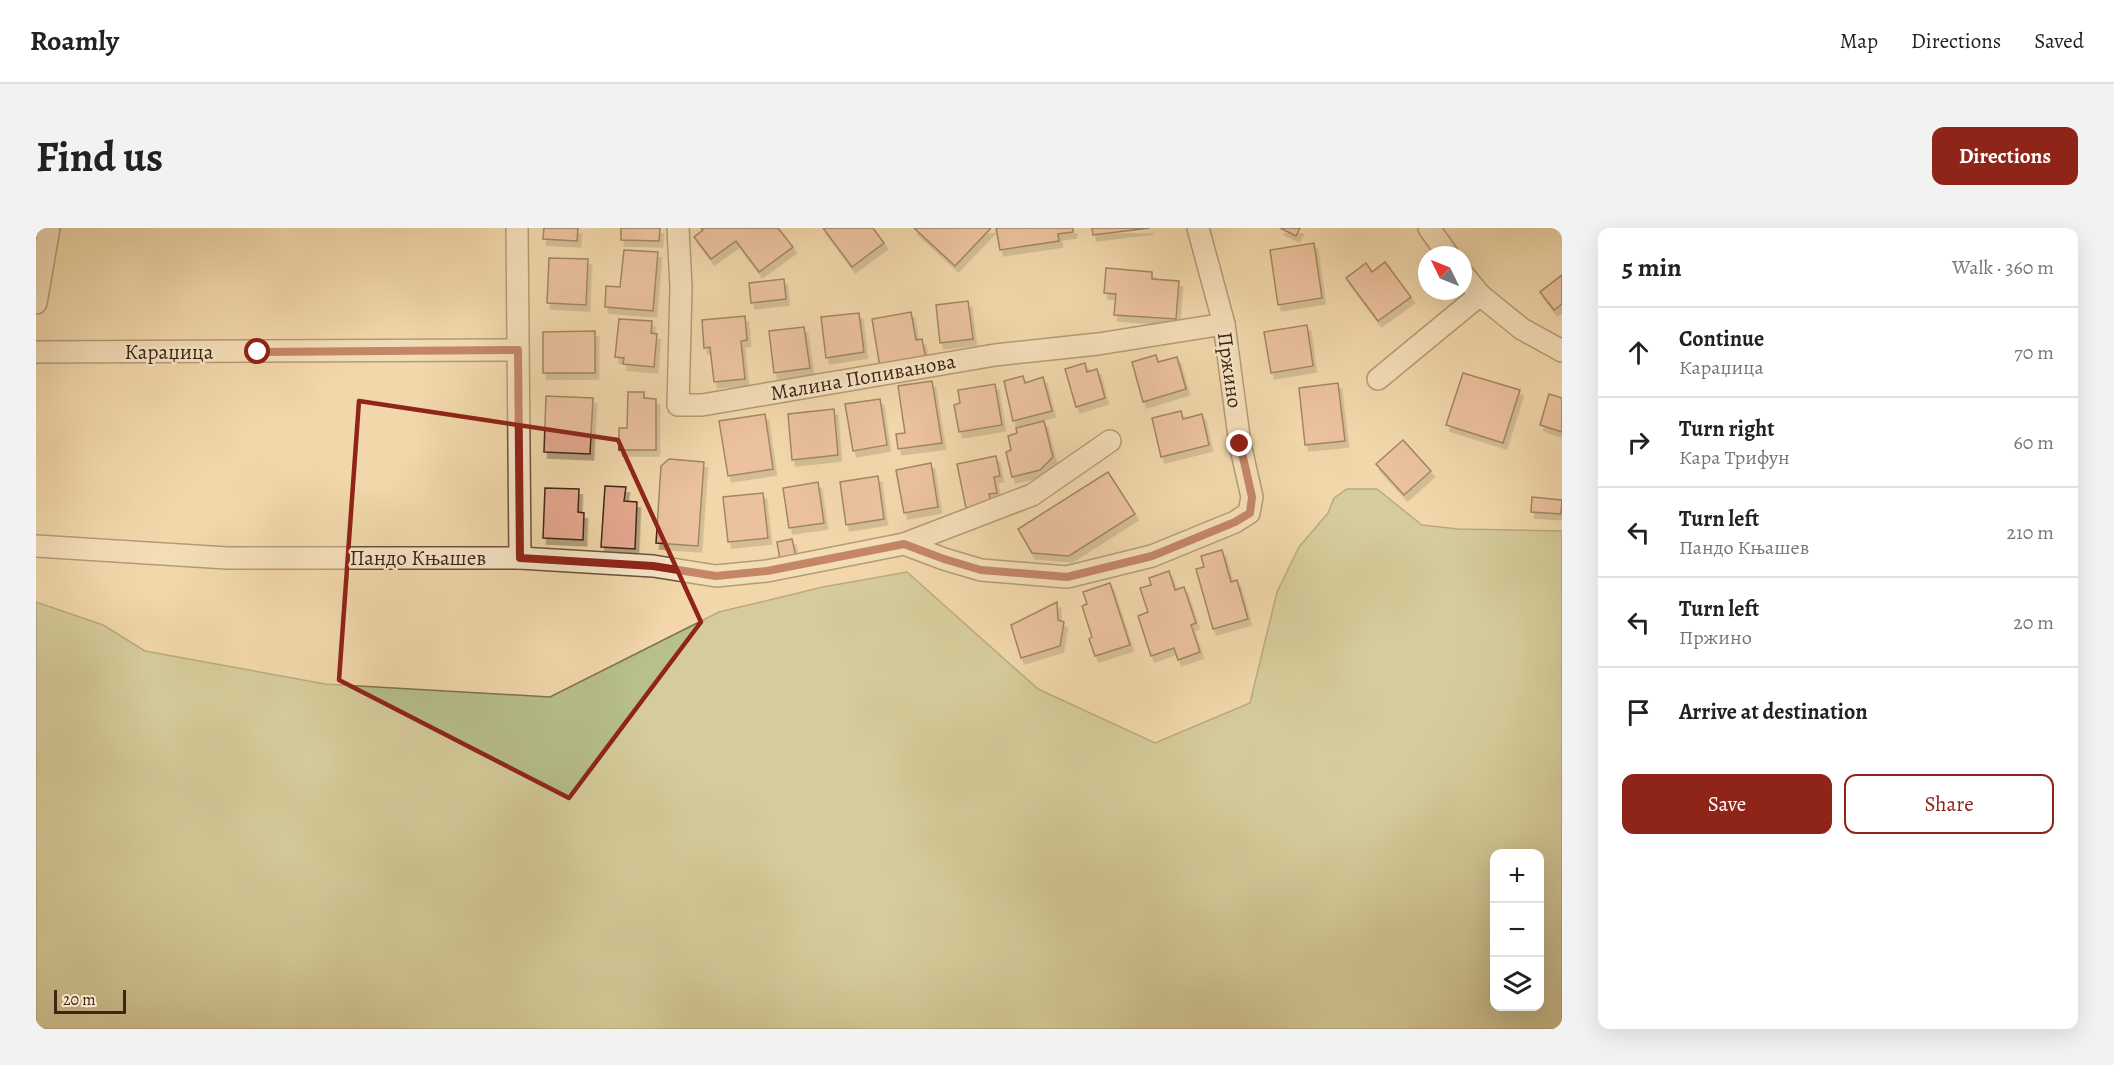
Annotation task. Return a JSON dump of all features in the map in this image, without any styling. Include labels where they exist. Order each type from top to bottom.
[{"type":"street","points":[[36,303],[49,228]]},
{"type":"street","points":[[518,228],[520,558]]},
{"type":"street","name":"Малина Попиванова","points":[[678,228],[681,287],[678,405],[702,405],[994,355],[1098,344],[1224,324]]},
{"type":"street","name":"Пржино","points":[[904,544],[981,570],[1067,577],[1152,556],[1235,522],[1250,513],[1252,497],[1240,444],[1224,324],[1198,228]]},
{"type":"street","points":[[1429,228],[1442,246]]},
{"type":"street","points":[[1472,285],[1480,295],[1522,329],[1562,351]]},
{"type":"street","points":[[1378,379],[1480,295]]},
{"type":"street","name":"Караџица","points":[[36,352],[518,350]]},
{"type":"street","name":"Пандо Књашев","points":[[36,546],[227,558],[520,558],[653,566],[716,576],[767,571],[904,544],[1032,495],[1110,441]]},
{"type":"highlighted area","points":[[359,401],[618,440],[701,622],[569,798],[339,680]]},
{"type":"green space","points":[[1347,489],[1377,489],[1422,525],[1458,529],[1562,531],[1562,1029],[36,1029],[36,602],[103,625],[145,651],[325,684],[550,697],[719,612],[823,587],[907,572],[1038,689],[1155,743],[1250,703],[1277,592],[1299,547],[1328,513],[1334,498]]},
{"type":"building","points":[[544,228],[578,228],[577,241],[543,239]]},
{"type":"building","points":[[621,228],[660,228],[659,241],[621,240]]},
{"type":"building","points":[[701,228],[778,228],[793,247],[759,272],[736,241],[711,259],[694,237],[703,230]]},
{"type":"building","points":[[823,228],[873,228],[884,243],[852,267]]},
{"type":"building","points":[[914,228],[991,228],[955,266]]},
{"type":"building","points":[[996,228],[1073,228],[1073,232],[1058,234],[1059,241],[1000,250]]},
{"type":"building","points":[[1092,228],[1150,228],[1093,235]]},
{"type":"building","points":[[1280,228],[1300,228],[1296,236]]},
{"type":"building","points":[[1314,243],[1322,298],[1278,305],[1270,250]]},
{"type":"building","points":[[624,250],[658,252],[653,311],[605,307],[606,286],[620,287]]},
{"type":"building","points":[[549,258],[588,259],[586,305],[547,303]]},
{"type":"building","points":[[1385,262],[1411,297],[1378,321],[1346,278],[1366,263],[1372,272]]},
{"type":"building","points":[[1106,268],[1152,272],[1152,279],[1179,281],[1176,319],[1114,315],[1116,294],[1104,293]]},
{"type":"building","points":[[1562,275],[1562,304],[1554,310],[1540,292]]},
{"type":"building","points":[[784,279],[786,299],[751,303],[749,283]]},
{"type":"building","points":[[968,301],[973,339],[940,343],[936,305]]},
{"type":"building","points":[[911,312],[916,340],[922,339],[926,359],[880,367],[872,319]]},
{"type":"building","points":[[859,313],[864,352],[826,358],[821,317]]},
{"type":"building","points":[[745,316],[747,340],[741,341],[745,379],[714,382],[710,347],[704,348],[702,320]]},
{"type":"building","points":[[619,319],[652,321],[651,333],[657,334],[654,367],[623,364],[624,358],[615,357]]},
{"type":"building","points":[[1307,325],[1313,366],[1271,373],[1264,332]]},
{"type":"building","points":[[804,327],[810,368],[774,373],[769,331]]},
{"type":"building","points":[[595,331],[595,373],[543,373],[543,332]]},
{"type":"building","points":[[1156,355],[1158,362],[1177,357],[1186,389],[1143,402],[1132,362]]},
{"type":"building","points":[[1085,363],[1087,372],[1097,369],[1105,398],[1076,407],[1065,369]]},
{"type":"building","points":[[1463,373],[1520,390],[1503,443],[1446,425]]},
{"type":"building","points":[[1023,376],[1025,383],[1043,377],[1052,411],[1013,421],[1004,381]]},
{"type":"building","points":[[932,381],[942,443],[898,449],[896,434],[905,433],[898,386]]},
{"type":"building","points":[[1338,383],[1345,441],[1305,445],[1299,388]]},
{"type":"building","points":[[995,384],[1002,425],[959,432],[954,405],[960,403],[958,390]]},
{"type":"building","points":[[628,392],[644,392],[644,398],[656,399],[656,450],[619,450],[619,428],[627,428]]},
{"type":"building","points":[[1549,394],[1562,398],[1562,432],[1540,425]]},
{"type":"building","points":[[546,396],[593,398],[590,454],[544,452]]},
{"type":"building","points":[[880,399],[887,445],[853,451],[845,404]]},
{"type":"building","points":[[834,409],[838,455],[792,460],[788,414]]},
{"type":"building","points":[[1181,411],[1183,419],[1202,414],[1209,445],[1161,457],[1152,418]]},
{"type":"building","points":[[765,414],[773,469],[728,476],[719,421]]},
{"type":"building","points":[[1044,421],[1053,457],[1040,470],[1012,477],[1006,452],[1011,450],[1008,436],[1017,433],[1016,428]]},
{"type":"building","points":[[1403,440],[1431,471],[1404,495],[1376,464]]},
{"type":"building","points":[[996,456],[1000,476],[994,477],[997,493],[989,494],[991,503],[966,508],[957,464]]},
{"type":"building","points":[[669,459],[704,462],[698,546],[656,543],[661,466]]},
{"type":"building","points":[[931,463],[938,507],[904,513],[896,470]]},
{"type":"building","points":[[1108,472],[1135,514],[1069,556],[1032,553],[1018,529]]},
{"type":"building","points":[[878,476],[884,519],[846,525],[840,482]]},
{"type":"building","points":[[818,482],[824,523],[789,528],[783,488]]},
{"type":"building","points":[[605,486],[626,487],[624,501],[637,502],[635,549],[601,547]]},
{"type":"building","points":[[545,488],[579,489],[578,512],[584,513],[583,540],[543,538]]},
{"type":"building","points":[[763,493],[768,538],[728,542],[723,497]]},
{"type":"building","points":[[1532,497],[1562,500],[1561,514],[1531,512]]},
{"type":"building","points":[[792,539],[796,557],[780,560],[777,542]]},
{"type":"building","points":[[1222,550],[1231,582],[1237,580],[1248,619],[1213,629],[1196,569],[1204,567],[1201,556]]},
{"type":"building","points":[[1169,571],[1175,590],[1184,587],[1196,623],[1191,625],[1200,652],[1178,660],[1174,648],[1151,656],[1138,616],[1148,612],[1140,588],[1151,585],[1149,578]]},
{"type":"building","points":[[1110,583],[1130,645],[1095,656],[1089,639],[1092,637],[1082,606],[1087,604],[1083,592]]},
{"type":"building","points":[[1057,602],[1058,620],[1064,622],[1060,646],[1021,658],[1011,625]]},
{"type":"route","points":[[258,352],[518,350],[520,558],[653,566],[716,576],[767,571],[904,544],[981,570],[1067,577],[1152,556],[1235,522],[1250,513],[1252,497],[1240,444]]}]
